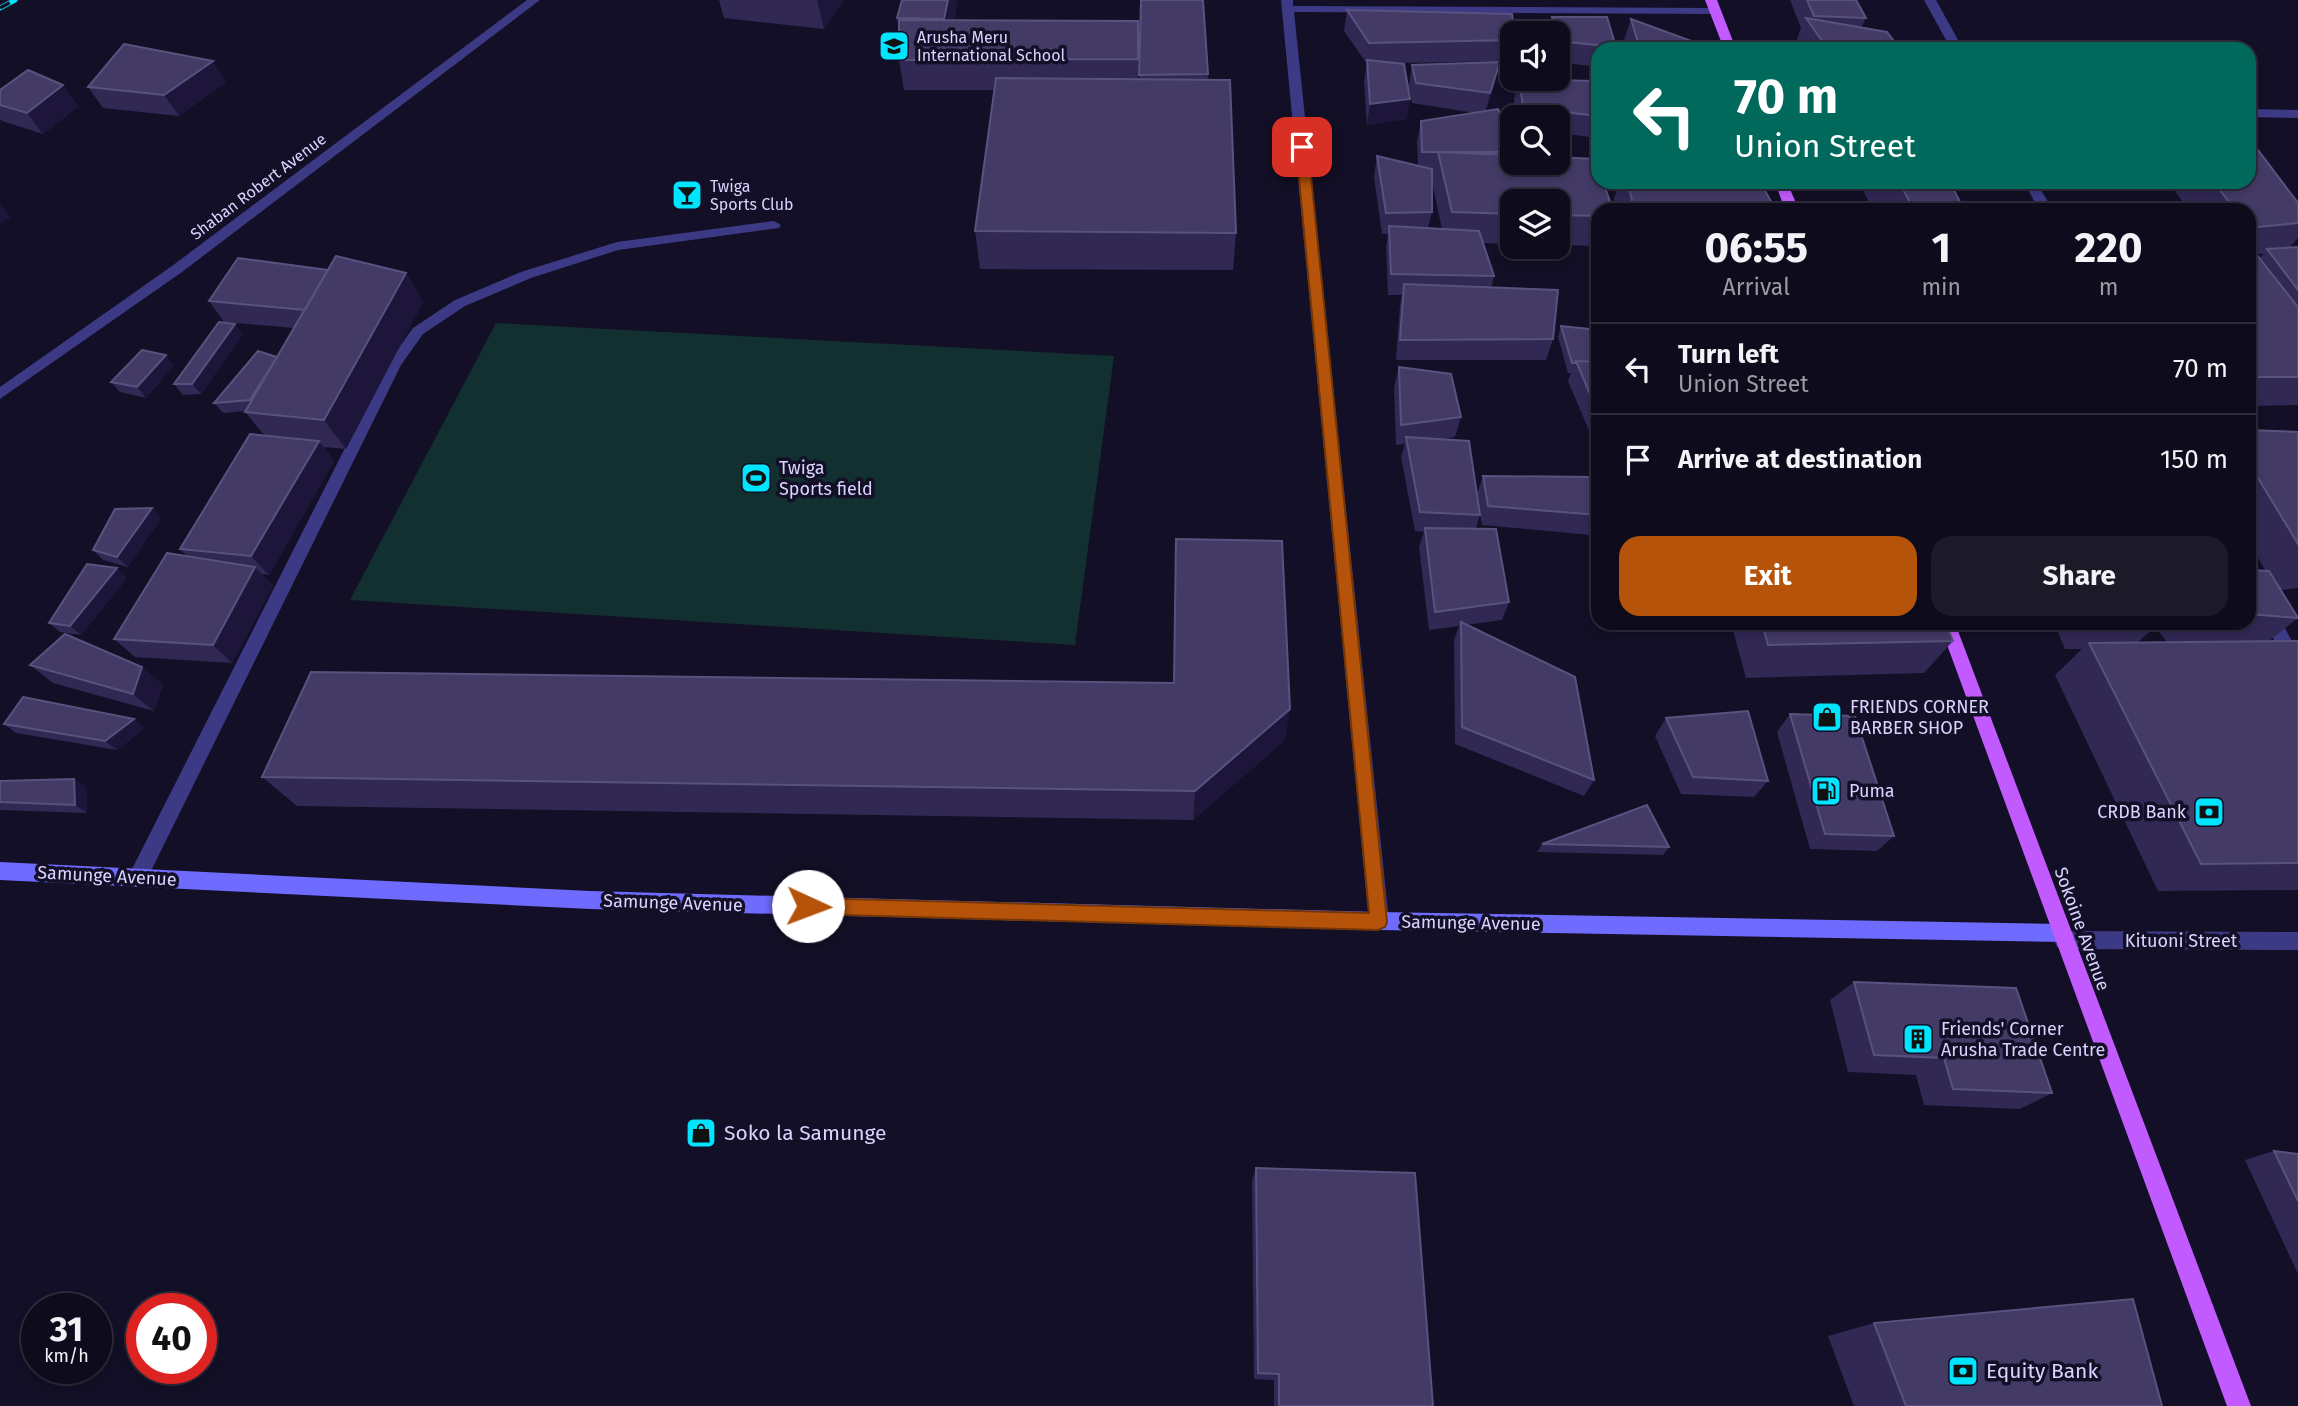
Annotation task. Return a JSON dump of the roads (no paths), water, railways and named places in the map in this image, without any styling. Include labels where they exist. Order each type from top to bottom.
[{"type":"main road","points":[[1713,5],[1727,42]]},
{"type":"main road","name":"Sokoine Avenue","points":[[1950,630],[2239,1406]]},
{"type":"street","name":"Shaban Robert Avenue","points":[[0,394],[177,269],[534,0]]},
{"type":"street","points":[[1930,0],[1953,42]]},
{"type":"street","points":[[1378,922],[1288,4],[1713,5]]},
{"type":"street","points":[[2256,113],[2298,114]]},
{"type":"street","points":[[138,877],[395,363],[418,331],[460,303],[526,275],[617,246],[774,225]]},
{"type":"street","points":[[2256,592],[2298,668]]},
{"type":"street","name":"Samunge Avenue","points":[[0,871],[590,900],[1378,922],[2062,937]]},
{"type":"street","name":"Kituoni Street","points":[[2062,937],[2298,941]]},
{"type":"railway","points":[[0,8],[15,0]]},
{"type":"place","name":"Arusha Meru International School","points":[[894,46]]},
{"type":"place","name":"Twiga Sports Club","points":[[687,195]]},
{"type":"place","name":"Twiga Sports field","points":[[756,478]]},
{"type":"place","name":"FRIENDS CORNER BARBER SHOP","points":[[1827,717]]},
{"type":"place","name":"Puma","points":[[1826,791]]},
{"type":"place","name":"CRDB Bank","points":[[2209,812]]},
{"type":"place","name":"Friends' Corner Arusha Trade Centre","points":[[1918,1039]]},
{"type":"place","name":"Soko la Samunge","points":[[701,1133]]},
{"type":"place","name":"Equity Bank","points":[[1963,1371]]}]
